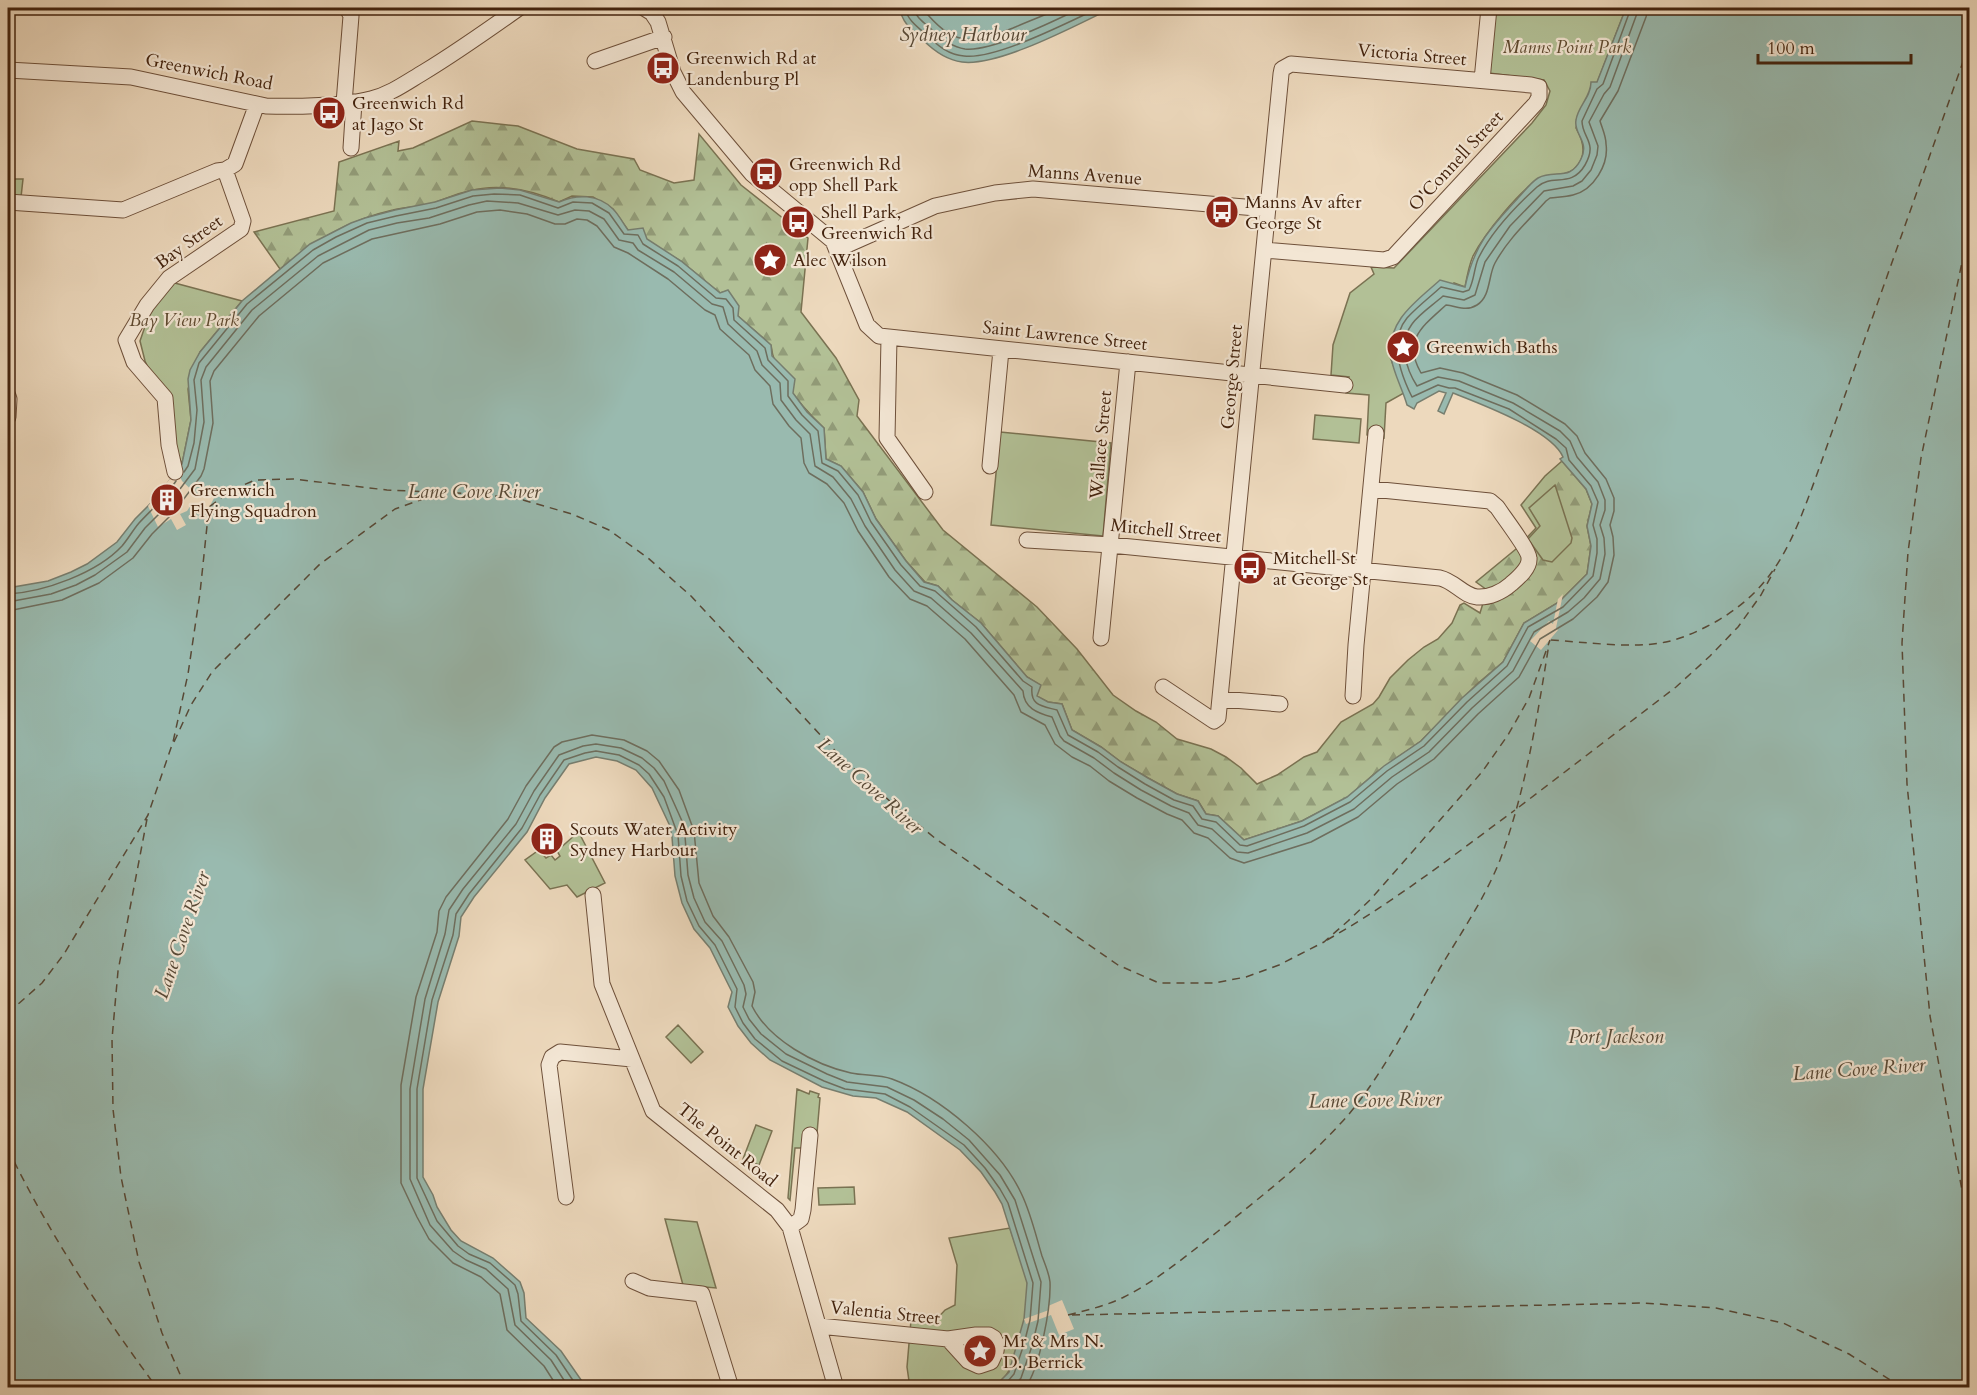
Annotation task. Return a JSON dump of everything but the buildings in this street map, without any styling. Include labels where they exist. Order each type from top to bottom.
[{"type":"street","points":[[347,8],[351,16],[349,103],[351,148]]},
{"type":"street","name":"Greenwich Road","points":[[8,70],[132,77],[256,104],[282,106],[349,103],[370,100],[401,86],[464,48],[519,8]]},
{"type":"street","points":[[644,8],[652,13],[658,22],[673,72],[683,92],[752,174],[826,234],[838,249]]},
{"type":"street","points":[[1482,80],[1489,8]]},
{"type":"street","points":[[595,62],[664,37]]},
{"type":"street","name":"Victoria Street","points":[[1291,64],[1531,84]]},
{"type":"street","name":"George Street","points":[[1221,699],[1281,74],[1282,69],[1291,64]]},
{"type":"street","name":"O'Connell Street","points":[[1264,250],[1384,260],[1393,257],[1536,103],[1539,87],[1531,84]]},
{"type":"street","points":[[8,202],[123,210],[225,170],[235,164],[256,104]]},
{"type":"street","name":"Bay Street","points":[[175,472],[165,398],[134,362],[126,339],[147,305],[169,278],[241,229],[243,221],[225,170]]},
{"type":"street","name":"Manns Avenue","points":[[838,249],[934,206],[995,193],[1033,189],[1268,209]]},
{"type":"street","name":"Saint Lawrence Street","points":[[838,249],[867,325],[879,336],[1345,385]]},
{"type":"street","points":[[889,338],[887,438],[925,492]]},
{"type":"street","points":[[990,466],[1001,350]]},
{"type":"street","name":"Wallace Street","points":[[1101,638],[1128,362]]},
{"type":"street","points":[[8,396],[8,417]]},
{"type":"street","points":[[1353,696],[1376,433]]},
{"type":"street","name":"Mitchell Street","points":[[1027,540],[1111,545],[1444,579],[1474,597],[1504,590],[1522,574],[1530,559],[1494,504],[1481,499],[1372,489]]},
{"type":"street","points":[[1163,687],[1215,722],[1218,718],[1221,699],[1280,704]]},
{"type":"street","name":"The Point Road","points":[[593,895],[602,984],[652,1110],[777,1210],[790,1227],[836,1388]]},
{"type":"street","points":[[567,1197],[549,1065],[552,1057],[560,1052],[632,1059]]},
{"type":"street","points":[[790,1227],[801,1219],[803,1210],[810,1135]]},
{"type":"street","points":[[633,1281],[649,1288],[702,1294],[730,1388]]},
{"type":"street","name":"Valentia Street","points":[[819,1326],[948,1339]]},
{"type":"green space","name":"Manns Point Park","points":[[1494,8],[1626,8],[1597,83],[1585,102],[1576,128],[1583,149],[1581,160],[1574,169],[1567,173],[1543,177],[1534,182],[1515,200],[1494,224],[1473,256],[1465,287],[1454,283],[1390,357],[1404,393],[1386,403],[1384,438],[1367,435],[1369,395],[1346,393],[1349,377],[1331,375],[1333,345],[1350,293],[1374,274],[1371,267],[1394,268],[1532,123],[1546,105],[1550,91],[1544,80],[1489,73]]},
{"type":"green space","points":[[472,121],[518,126],[577,149],[634,159],[640,170],[674,183],[694,180],[699,134],[741,185],[808,238],[801,312],[836,358],[859,400],[857,416],[943,530],[1037,607],[1077,649],[1113,695],[1156,722],[1177,739],[1211,749],[1226,757],[1257,784],[1317,752],[1341,722],[1373,704],[1390,678],[1408,660],[1438,639],[1452,623],[1460,605],[1464,603],[1480,613],[1487,590],[1476,582],[1516,549],[1536,528],[1521,505],[1545,476],[1562,461],[1586,489],[1592,504],[1587,526],[1591,546],[1587,574],[1559,602],[1524,623],[1503,662],[1476,685],[1421,741],[1374,774],[1348,797],[1302,821],[1244,840],[1218,816],[1206,814],[1198,801],[1177,794],[1148,778],[1072,730],[1062,704],[1048,702],[1036,696],[1040,685],[1027,677],[981,623],[938,586],[925,582],[906,561],[876,519],[863,492],[841,466],[826,459],[824,428],[790,390],[777,368],[771,345],[738,316],[728,291],[720,293],[681,261],[628,230],[613,209],[593,197],[572,196],[559,202],[515,189],[480,189],[430,204],[393,210],[361,219],[320,240],[280,269],[254,232],[334,211],[339,162],[399,141],[398,151],[413,148]]},
{"type":"green space","points":[[8,179],[23,179],[21,197],[8,194]]},
{"type":"green space","name":"Bay View Park","points":[[171,282],[242,301],[200,352],[188,389],[191,420],[182,464],[171,437],[164,403],[145,361],[140,341],[152,306]]},
{"type":"green space","points":[[1315,415],[1361,419],[1359,443],[1313,439]]},
{"type":"green space","points":[[1000,432],[1111,443],[1103,536],[991,525]]},
{"type":"green space","points":[[1555,485],[1572,538],[1571,543],[1552,562],[1543,560],[1528,539],[1540,526],[1529,508]]},
{"type":"green space","points":[[576,827],[605,883],[577,897],[567,885],[550,889],[525,860],[539,850],[546,858],[551,855],[555,860],[560,856],[557,851],[575,835]]},
{"type":"green space","points":[[678,1025],[703,1052],[691,1063],[666,1037]]},
{"type":"green space","points":[[797,1089],[809,1094],[810,1091],[819,1094],[820,1098],[817,1133],[814,1133],[801,1148],[795,1148],[790,1200],[788,1198]]},
{"type":"green space","points":[[756,1125],[772,1131],[759,1165],[743,1159]]},
{"type":"green space","points":[[854,1187],[855,1204],[819,1205],[818,1188]]},
{"type":"green space","points":[[665,1219],[697,1222],[716,1288],[683,1285]]},
{"type":"green space","points":[[1010,1228],[1027,1280],[1028,1290],[1021,1336],[1011,1366],[1004,1378],[997,1384],[980,1388],[910,1388],[907,1367],[911,1320],[934,1322],[945,1310],[955,1305],[957,1265],[949,1238]]},
{"type":"water","name":"Sydney Harbour","points":[[900,8],[1112,8],[1017,51],[978,62],[962,62],[946,57],[927,44],[905,22]]},
{"type":"water","name":"Port Jackson","points":[[1626,8],[1969,8],[1969,1387],[985,1387],[997,1384],[1009,1372],[1024,1319],[1027,1283],[1002,1204],[995,1192],[981,1172],[960,1150],[907,1112],[876,1098],[853,1096],[822,1087],[770,1060],[751,1043],[738,1026],[728,1007],[732,992],[710,948],[694,929],[682,903],[675,876],[669,824],[652,788],[636,770],[617,761],[596,757],[569,764],[545,798],[527,832],[474,897],[461,917],[459,936],[438,1002],[423,1089],[423,1177],[437,1207],[451,1230],[461,1241],[493,1258],[520,1282],[524,1293],[526,1318],[561,1351],[586,1387],[8,1387],[8,588],[48,581],[87,564],[117,542],[135,519],[157,497],[182,464],[191,420],[188,379],[190,370],[200,352],[242,301],[310,244],[365,218],[435,202],[472,190],[500,188],[520,190],[559,202],[580,197],[601,200],[615,211],[628,230],[643,228],[647,239],[681,261],[720,293],[728,290],[739,306],[738,316],[771,345],[772,356],[795,379],[793,393],[807,412],[824,428],[826,459],[841,466],[863,492],[876,519],[924,582],[938,586],[981,623],[1027,677],[1041,685],[1037,696],[1048,702],[1062,704],[1072,730],[1148,778],[1177,794],[1198,801],[1206,814],[1218,816],[1244,840],[1302,821],[1347,797],[1384,766],[1421,741],[1462,698],[1503,662],[1524,623],[1559,602],[1587,574],[1591,546],[1587,526],[1592,504],[1586,489],[1560,459],[1563,457],[1556,447],[1545,437],[1514,419],[1453,393],[1444,414],[1438,411],[1446,393],[1439,391],[1417,403],[1414,409],[1407,405],[1395,374],[1391,343],[1405,312],[1440,280],[1465,287],[1473,260],[1484,238],[1532,182],[1544,176],[1567,173],[1577,166],[1584,147],[1576,125],[1577,115],[1589,92],[1591,82],[1597,82]]},
{"type":"pier","points":[[177,470],[182,481],[198,496],[203,495],[209,485],[218,490],[207,512],[191,505],[187,511],[180,514],[186,525],[177,530],[171,519],[158,527],[148,506]]},
{"type":"pier","points":[[1563,594],[1556,628],[1558,630],[1541,650],[1530,641],[1549,621],[1553,624],[1558,599]]},
{"type":"pier","points":[[1062,1300],[1074,1329],[1059,1335],[1051,1315],[1026,1324],[1024,1319],[1049,1310],[1048,1306]]},
{"type":"ferry route","points":[[1551,640],[1624,645],[1653,644],[1673,640],[1717,621],[1738,607],[1769,576],[1790,541],[1808,500],[1970,42]]},
{"type":"ferry route","points":[[1970,224],[1921,458],[1908,552],[1902,643],[1907,784],[1930,1016],[1970,1234]]},
{"type":"ferry route","points":[[8,1013],[42,983],[64,954],[148,815],[173,742],[188,674],[200,593],[209,507],[232,490],[255,480],[293,479],[387,490],[480,494],[523,500],[572,514],[609,530],[648,558],[691,596],[839,755],[893,804],[936,839],[1118,965],[1159,983],[1214,983],[1246,977],[1279,965],[1324,942],[1348,921],[1371,899],[1482,772],[1508,735],[1529,698],[1550,640]]},
{"type":"ferry route","points":[[174,742],[191,705],[212,672],[320,564],[395,509],[437,494]]},
{"type":"ferry route","points":[[1519,807],[1676,687],[1710,656],[1738,627],[1761,595],[1775,569]]},
{"type":"ferry route","points":[[1068,1315],[1124,1297],[1172,1267],[1302,1161],[1334,1130],[1362,1097],[1386,1062],[1472,915],[1500,860],[1524,780],[1549,644]]},
{"type":"ferry route","points":[[1327,940],[1400,894],[1515,810]]},
{"type":"ferry route","points":[[147,819],[118,971],[112,1039],[113,1109],[121,1177],[139,1262],[162,1333],[186,1388]]},
{"type":"ferry route","points":[[8,1149],[58,1242],[116,1331],[157,1388]]},
{"type":"ferry route","points":[[1072,1315],[1644,1303],[1716,1308],[1783,1323],[1849,1354],[1903,1388]]},
{"type":"place","name":"Greenwich Rd at Landenburg Pl","points":[[663,68]]},
{"type":"place","name":"Greenwich Rd at Jago St","points":[[329,113]]},
{"type":"place","name":"Greenwich Rd opp Shell Park","points":[[766,174]]},
{"type":"place","name":"Manns Av after George St","points":[[1222,212]]},
{"type":"place","name":"Shell Park, Greenwich Rd","points":[[798,222]]},
{"type":"place","name":"Alec Wilson","points":[[770,260]]},
{"type":"place","name":"Greenwich Baths","points":[[1403,347]]},
{"type":"place","name":"Greenwich Flying Squadron","points":[[167,500]]},
{"type":"place","name":"Mitchell St at George St","points":[[1250,568]]},
{"type":"place","name":"Scouts Water Activity Sydney Harbour","points":[[547,839]]},
{"type":"place","name":"Mr & Mrs N. D. Berrick","points":[[980,1351]]},
{"type":"water label","name":"Lane Cove River","points":[[474,491]]},
{"type":"water label","name":"Lane Cove River","points":[[870,786]]},
{"type":"water label","name":"Lane Cove River","points":[[182,935]]},
{"type":"water label","name":"Lane Cove River","points":[[1859,1069]]},
{"type":"water label","name":"Lane Cove River","points":[[1375,1100]]}]
